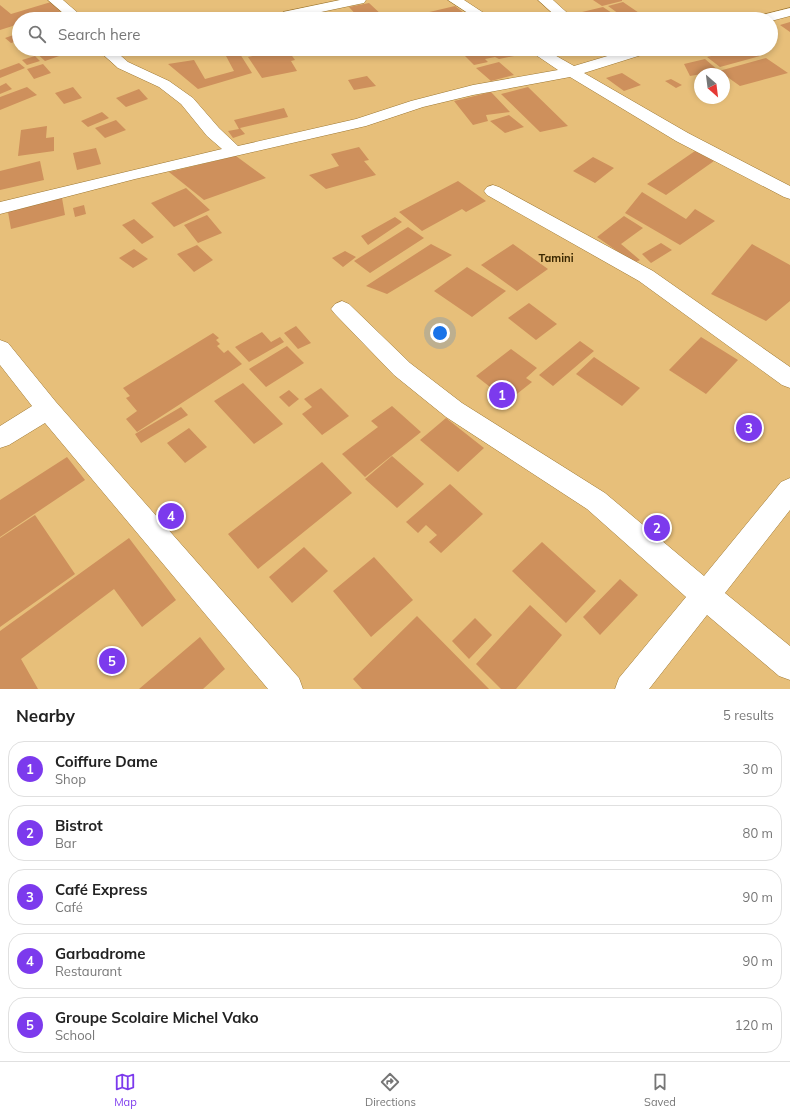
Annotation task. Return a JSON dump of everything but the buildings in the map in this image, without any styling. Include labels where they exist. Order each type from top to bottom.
[{"type":"street","points":[[55,0],[70,12]]},
{"type":"street","points":[[302,12],[359,0]]},
{"type":"street","points":[[456,0],[475,12]]},
{"type":"street","points":[[545,0],[559,12]]},
{"type":"street","points":[[778,15],[790,12]]},
{"type":"street","points":[[112,56],[123,65],[164,84],[187,101],[213,132],[235,152]]},
{"type":"street","points":[[545,56],[682,137],[790,193]]},
{"type":"street","points":[[0,208],[134,174],[360,123],[417,104],[473,90],[571,72],[605,56]]},
{"type":"street","points":[[493,191],[640,272],[790,379]]},
{"type":"street","points":[[342,309],[402,369],[443,401],[596,501],[706,596],[790,665]]},
{"type":"street","points":[[0,348],[48,409],[279,686]]},
{"type":"street","points":[[0,438],[48,409]]},
{"type":"street","points":[[630,689],[790,490]]},
{"type":"place","name":"Coiffure Dame","points":[[502,395]]},
{"type":"place","name":"Café Express","points":[[749,428]]},
{"type":"place","name":"Garbadrome","points":[[171,516]]},
{"type":"place","name":"Bistrot","points":[[657,528]]},
{"type":"place","name":"Groupe Scolaire Michel Vako","points":[[112,661]]},
{"type":"district","name":"Tamini","points":[[556,258]]}]
